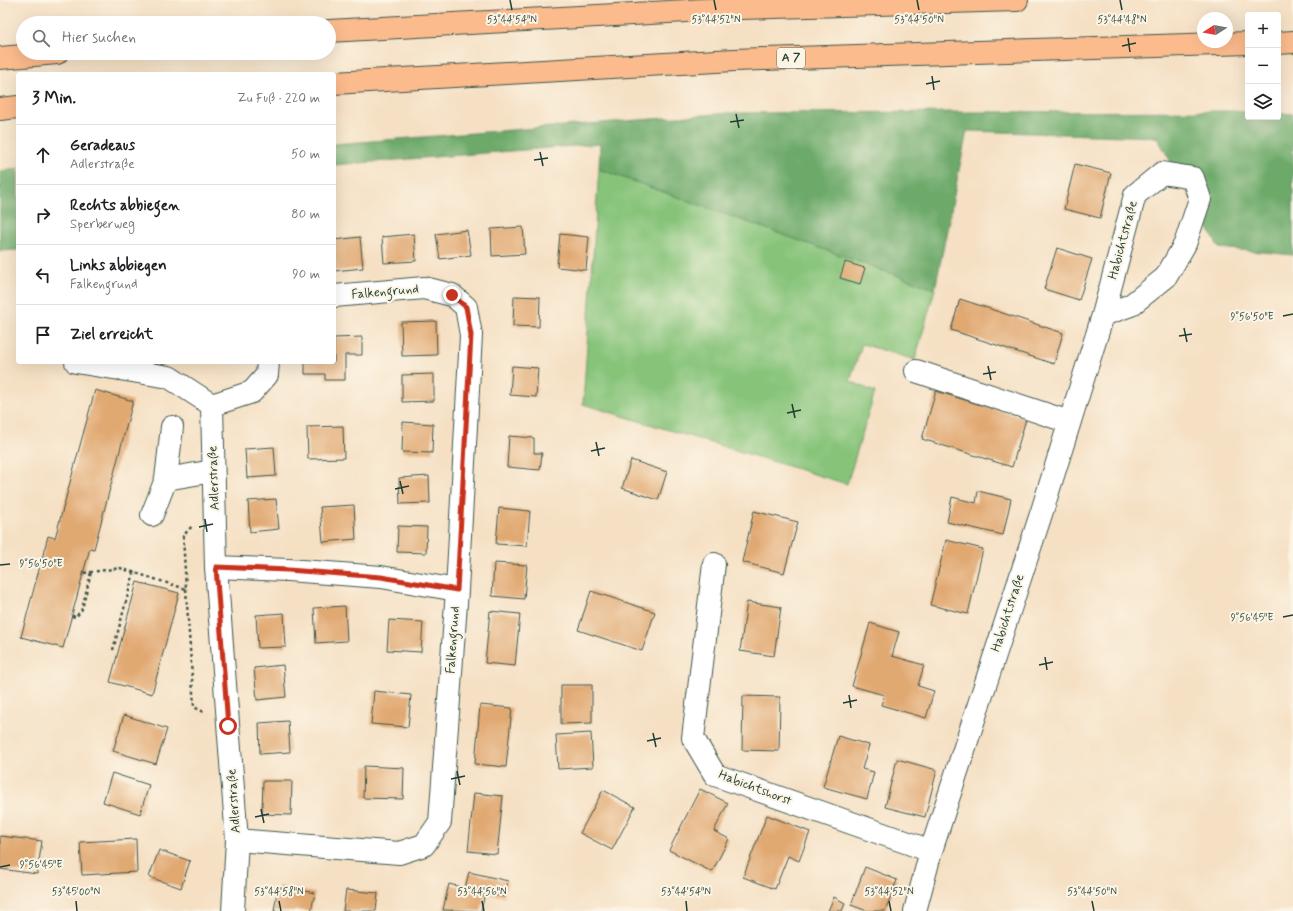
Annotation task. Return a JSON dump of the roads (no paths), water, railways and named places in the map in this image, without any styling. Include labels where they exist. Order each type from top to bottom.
[{"type":"highway","points":[[336,32],[740,8],[1017,0]]},
{"type":"highway","points":[[1281,42],[1293,42]]},
{"type":"highway","name":"A 7","points":[[336,83],[734,60],[1245,44]]},
{"type":"highway","points":[[0,58],[16,57]]},
{"type":"highway","points":[[0,109],[16,108]]},
{"type":"street","name":"Habichtstraße","points":[[914,911],[931,851],[1070,422],[1102,315],[1135,195],[1162,173],[1193,178],[1200,199],[1185,244],[1166,277],[1131,304],[1102,315]]},
{"type":"street","name":"Falkengrund","points":[[237,840],[398,853],[424,845],[440,822],[457,590],[471,335],[466,307],[452,295],[424,288],[336,296]]},
{"type":"street","points":[[93,364],[170,377],[212,405],[252,392],[267,375],[268,364]]},
{"type":"street","points":[[916,371],[1070,422]]},
{"type":"street","name":"Adlerstraße","points":[[212,405],[216,567],[237,840],[233,911]]},
{"type":"street","points":[[152,515],[166,479],[172,427]]},
{"type":"street","points":[[166,479],[213,471]]},
{"type":"street","name":"Habichtshorst","points":[[714,564],[693,738],[715,775],[931,851]]},
{"type":"street","points":[[216,567],[288,570],[381,577],[457,590]]}]
